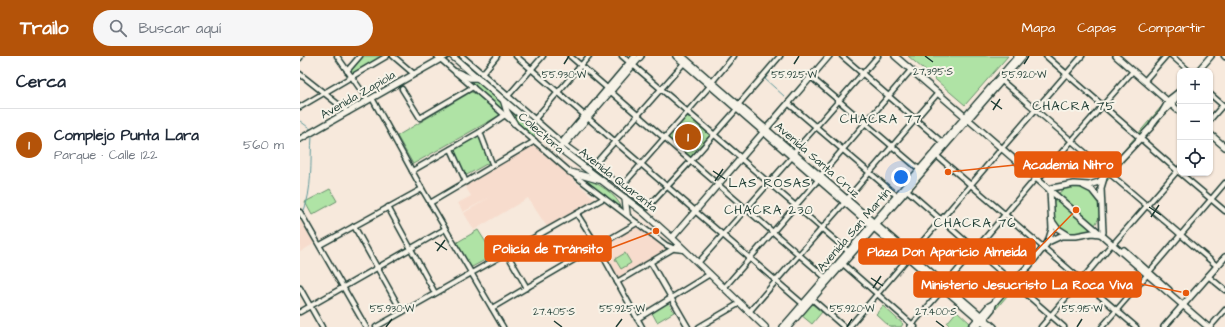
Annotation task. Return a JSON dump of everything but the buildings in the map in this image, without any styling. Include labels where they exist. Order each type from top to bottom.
[{"type":"highway","name":"Avenida Quaranta","points":[[452,56],[480,76],[602,181],[672,237],[676,246],[685,250],[764,327]]},
{"type":"highway","points":[[456,72],[470,78],[480,76]]},
{"type":"highway","points":[[506,99],[507,112],[514,122]]},
{"type":"highway","points":[[570,172],[602,181]]},
{"type":"highway","points":[[625,198],[627,214]]},
{"type":"main road","points":[[631,64],[635,56]]},
{"type":"main road","points":[[561,146],[567,142],[631,64],[641,56]]},
{"type":"main road","name":"Avenida Santa Cruz","points":[[676,56],[685,59],[711,84],[944,287],[994,327]]},
{"type":"main road","points":[[764,129],[826,56]]},
{"type":"main road","points":[[672,237],[739,157],[829,56]]},
{"type":"main road","points":[[895,56],[968,117]]},
{"type":"main road","points":[[900,56],[1210,327]]},
{"type":"main road","name":"Avenida San Martín","points":[[783,327],[937,156],[1018,56]]},
{"type":"main road","name":"Avenida San Martín","points":[[788,327],[842,264],[897,196],[943,143],[1023,56]]},
{"type":"main road","points":[[1116,56],[1177,106]]},
{"type":"main road","points":[[1120,56],[1177,109]]},
{"type":"main road","points":[[1201,68],[1211,56]]},
{"type":"main road","name":"Avenida Zapiola","points":[[300,139],[441,57]]},
{"type":"main road","points":[[1051,189],[1069,185],[1094,185],[1104,178],[1177,95]]},
{"type":"main road","points":[[1213,137],[1225,147]]},
{"type":"main road","points":[[1212,140],[1225,151]]},
{"type":"main road","points":[[1102,233],[1100,188],[1104,178]]},
{"type":"main road","points":[[1050,206],[1056,193],[1069,185]]},
{"type":"main road","points":[[1084,186],[1095,193],[1100,201]]},
{"type":"main road","points":[[977,327],[989,306],[993,304],[1012,282],[1029,266],[1048,242],[1051,234],[1052,220],[1050,206],[1051,189]]},
{"type":"main road","points":[[1048,242],[1057,237],[1068,235],[1080,236],[1088,233],[1096,228],[1101,216]]},
{"type":"main road","points":[[1052,220],[1057,228],[1068,235]]},
{"type":"main road","points":[[1088,233],[1102,233]]},
{"type":"main road","points":[[1164,327],[1225,257]]},
{"type":"main road","points":[[971,327],[981,318]]},
{"type":"main road","name":"Avenida Santa Cruz","points":[[981,318],[988,327]]},
{"type":"street","points":[[337,56],[370,99],[503,327]]},
{"type":"street","points":[[347,70],[360,56]]},
{"type":"street","points":[[300,107],[387,56]]},
{"type":"street","points":[[393,56],[414,74]]},
{"type":"street","points":[[462,56],[480,76],[497,56]]},
{"type":"street","points":[[516,56],[803,304]]},
{"type":"street","points":[[506,99],[543,56]]},
{"type":"street","points":[[570,56],[826,278]]},
{"type":"street","points":[[535,119],[589,56]]},
{"type":"street","points":[[622,56],[849,252]]},
{"type":"street","points":[[622,186],[665,138],[734,56]]},
{"type":"street","points":[[666,186],[714,135],[780,56]]},
{"type":"street","points":[[842,56],[943,143]]},
{"type":"street","points":[[698,263],[878,56]]},
{"type":"street","points":[[1046,56],[1177,169]]},
{"type":"street","points":[[849,327],[1082,56]]},
{"type":"street","points":[[1146,79],[1166,56]]},
{"type":"street","points":[[1172,56],[1186,68]]},
{"type":"street","name":"Colectora","points":[[441,57],[456,72],[570,172],[666,245],[676,246]]},
{"type":"street","points":[[594,165],[661,89],[685,59]]},
{"type":"street","points":[[724,288],[911,70]]},
{"type":"street","points":[[842,264],[912,326],[1005,214],[1072,141],[1133,71]]},
{"type":"street","points":[[300,74],[348,112]]},
{"type":"street","points":[[811,76],[920,170]]},
{"type":"street","points":[[1002,80],[1217,266]]},
{"type":"street","points":[[402,89],[420,118],[473,87]]},
{"type":"street","points":[[749,312],[938,93]]},
{"type":"street","points":[[1213,97],[1224,106],[1213,117]]},
{"type":"street","name":"Colectora","points":[[506,99],[535,119],[561,146],[594,165],[648,207],[666,186]]},
{"type":"street","points":[[788,103],[897,196]]},
{"type":"street","points":[[412,170],[480,132],[505,115]]},
{"type":"street","points":[[480,132],[493,166]]},
{"type":"street","points":[[430,203],[535,141]]},
{"type":"street","points":[[552,156],[561,146]]},
{"type":"street","points":[[451,149],[466,182]]},
{"type":"street","points":[[937,156],[1136,327]]},
{"type":"street","points":[[1041,327],[1081,280],[1177,174]]},
{"type":"street","points":[[1186,176],[1225,212]]},
{"type":"street","points":[[1102,327],[1225,183]]},
{"type":"street","points":[[320,245],[422,189]]},
{"type":"street","points":[[907,190],[1064,327]]},
{"type":"street","points":[[376,327],[506,252],[604,198]]},
{"type":"street","points":[[388,207],[435,293]]},
{"type":"street","points":[[300,212],[366,327]]},
{"type":"street","points":[[577,214],[598,247],[642,327]]},
{"type":"street","points":[[492,308],[637,223]]},
{"type":"street","points":[[354,226],[402,312]]},
{"type":"street","points":[[300,312],[445,229]]},
{"type":"street","points":[[617,282],[676,246]]},
{"type":"street","points":[[506,252],[527,288]]},
{"type":"street","points":[[651,262],[688,327]]},
{"type":"street","points":[[637,318],[710,274]]},
{"type":"street","points":[[1208,276],[1225,290]]},
{"type":"street","points":[[300,288],[322,327]]},
{"type":"street","points":[[812,299],[844,327]]},
{"type":"street","points":[[699,327],[740,303]]},
{"type":"street","points":[[1210,327],[1225,310]]},
{"type":"shaded area","points":[[534,144],[595,199],[547,227],[528,198],[474,230],[464,213],[490,197],[463,212],[458,203],[471,196],[464,184]]},
{"type":"shaded area","points":[[300,219],[315,243],[300,252]]},
{"type":"shaded area","points":[[643,222],[674,250],[615,282],[596,248]]},
{"type":"green space","points":[[362,56],[383,56],[353,74],[350,70]]},
{"type":"green space","points":[[908,56],[1008,56],[965,105]]},
{"type":"green space","points":[[472,81],[476,81],[502,104],[503,111],[472,84]]},
{"type":"green space","points":[[1177,88],[1177,99],[1101,188],[1094,185]]},
{"type":"green space","points":[[471,92],[477,94],[502,114],[413,164],[397,136]]},
{"type":"green space","points":[[509,110],[535,133],[535,137],[514,120]]},
{"type":"green space","points":[[686,115],[710,135],[690,158],[666,138]]},
{"type":"green space","points":[[478,133],[490,162],[465,176],[450,148]]},
{"type":"green space","points":[[582,177],[611,193],[616,198],[623,210]]},
{"type":"green space","points":[[1071,186],[1081,186],[1093,193],[1100,205],[1100,215],[1093,227],[1081,234],[1071,234],[1063,230],[1056,223],[1052,215],[1052,205],[1056,197],[1063,190]]},
{"type":"green space","points":[[330,189],[337,201],[312,215],[305,202]]},
{"type":"green space","points":[[478,230],[494,255],[472,267],[468,266],[456,243]]},
{"type":"green space","points":[[1051,234],[1057,237],[990,316],[984,311]]},
{"type":"green space","points":[[625,253],[631,263],[621,269],[615,259]]},
{"type":"green space","points":[[668,302],[674,312],[657,322],[651,311]]},
{"type":"green space","points":[[812,304],[822,312],[812,324],[801,315]]},
{"type":"green space","points":[[883,306],[903,324],[901,327],[890,327],[876,314]]},
{"type":"green space","points":[[957,311],[970,323],[967,327],[951,327],[947,323]]},
{"type":"waterway","points":[[783,56],[765,79],[784,96]]},
{"type":"waterway","points":[[300,121],[312,130]]},
{"type":"waterway","points":[[303,213],[310,185],[312,136]]},
{"type":"place","name":"Complejo Punta Lara","points":[[688,137]]},
{"type":"place","name":"Academia Nitro","points":[[948,172]]},
{"type":"place","name":"Plaza Don Aparicio Almeida","points":[[1076,210]]},
{"type":"place","name":"Policía de Tránsito","points":[[656,231]]},
{"type":"place","name":"Ministerio Jesucristo La Roca Viva","points":[[1186,293]]},
{"type":"district","name":"CHACRA 75","points":[[1074,106]]},
{"type":"district","name":"CHACRA 77","points":[[881,119]]},
{"type":"district","name":"LAS ROSAS","points":[[770,183]]},
{"type":"district","name":"CHACRA 230","points":[[769,210]]},
{"type":"district","name":"CHACRA 76","points":[[975,223]]}]
